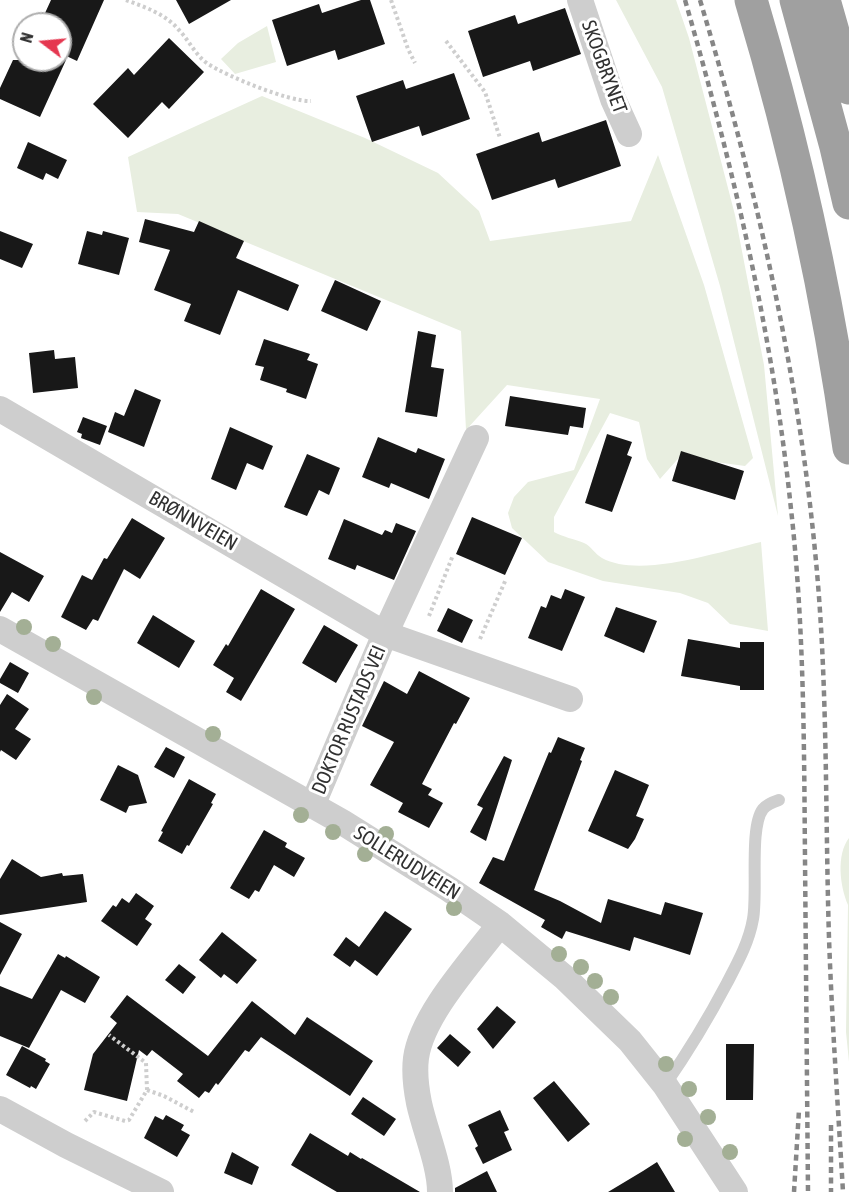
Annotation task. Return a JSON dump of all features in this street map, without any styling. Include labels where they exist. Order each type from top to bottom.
[{"type":"highway","points":[[751,0],[796,162],[813,238],[829,320],[849,448]]},
{"type":"highway","points":[[796,0],[849,203]]},
{"type":"highway","points":[[824,0],[849,88]]},
{"type":"street","name":"SKOGBRYNET","points":[[580,0],[614,99],[629,134]]},
{"type":"street","name":"BRØNNVEIEN","points":[[0,409],[385,634],[570,699]]},
{"type":"street","points":[[385,634],[477,438]]},
{"type":"street","name":"SOLLERUDVEIEN","points":[[0,629],[312,806],[412,865],[500,924],[564,977],[630,1041],[664,1085],[735,1192]]},
{"type":"street","name":"DOKTOR RUSTADS VEI","points":[[312,806],[385,634]]},
{"type":"street","points":[[440,1192],[440,1180],[415,1085],[416,1057],[420,1040],[439,1004],[500,924]]},
{"type":"street","points":[[0,1109],[161,1192]]},
{"type":"lane","points":[[664,1085],[705,1025],[741,955],[753,920],[757,828],[763,810],[769,804],[779,800]]},
{"type":"path","points":[[126,0],[168,20],[178,29],[198,56],[208,64],[281,96],[311,101]]},
{"type":"path","points":[[391,0],[408,50],[415,63]]},
{"type":"path","points":[[446,41],[485,92],[500,138]]},
{"type":"path","points":[[429,616],[453,555]]},
{"type":"path","points":[[480,639],[506,579]]},
{"type":"path","points":[[85,1121],[94,1112],[125,1122],[129,1120],[147,1090],[146,1063],[109,1035]]},
{"type":"path","points":[[147,1090],[194,1112]]},
{"type":"shaded area","points":[[616,0],[676,0],[689,38],[735,215],[764,365],[778,516],[720,286],[662,87]]},
{"type":"shaded area","points":[[267,26],[276,62],[235,74],[221,59],[238,43]]},
{"type":"shaded area","points":[[262,96],[365,138],[438,173],[479,211],[490,241],[631,221],[658,155],[704,285],[753,458],[745,466],[708,461],[684,452],[660,479],[647,459],[639,422],[610,413],[554,517],[554,532],[586,544],[602,558],[618,564],[637,566],[658,565],[703,557],[761,542],[768,631],[730,624],[708,603],[680,593],[603,581],[548,562],[512,528],[508,513],[514,497],[528,482],[574,470],[600,399],[507,385],[466,430],[461,331],[178,214],[137,212],[128,157]]},
{"type":"shaded area","points":[[849,838],[849,1062],[846,1032],[848,905],[843,889],[841,862],[842,853]]},
{"type":"building","points":[[51,0],[104,0],[77,61],[72,59],[72,12],[46,12]]},
{"type":"building","points":[[176,0],[231,0],[189,24]]},
{"type":"building","points":[[361,0],[370,0],[385,44],[338,60],[335,50],[287,66],[272,20],[319,4],[322,13]]},
{"type":"building","points":[[565,8],[581,54],[533,71],[530,61],[483,77],[468,31],[515,15],[518,24]]},
{"type":"building","points":[[169,38],[204,72],[169,109],[162,102],[128,138],[93,104],[128,68],[134,75]]},
{"type":"building","points":[[12,62],[12,72],[61,72],[40,117],[0,99],[0,88]]},
{"type":"building","points":[[454,73],[470,119],[422,136],[419,126],[372,142],[356,96],[403,80],[406,89]]},
{"type":"building","points":[[606,120],[621,166],[558,188],[555,179],[492,200],[476,154],[539,132],[542,142]]},
{"type":"building","points":[[28,142],[67,160],[58,179],[46,173],[43,180],[17,168]]},
{"type":"building","points":[[145,219],[194,232],[199,221],[244,241],[236,258],[299,285],[288,311],[238,290],[220,335],[184,321],[191,304],[154,290],[170,250],[139,242]]},
{"type":"building","points":[[0,231],[33,244],[22,268],[0,259]]},
{"type":"building","points":[[87,231],[102,235],[103,231],[129,238],[119,275],[78,264]]},
{"type":"building","points":[[335,280],[381,301],[367,331],[321,311]]},
{"type":"building","points":[[418,331],[436,335],[431,367],[444,369],[437,417],[405,412]]},
{"type":"building","points":[[264,339],[310,354],[307,360],[318,364],[306,399],[286,392],[287,389],[260,380],[264,367],[255,365]]},
{"type":"building","points":[[54,350],[55,359],[75,357],[78,388],[33,393],[29,353]]},
{"type":"building","points":[[135,389],[161,400],[144,447],[108,432],[115,412],[124,416]]},
{"type":"building","points":[[510,396],[586,408],[583,428],[570,426],[568,435],[505,426]]},
{"type":"building","points":[[83,417],[107,426],[100,445],[81,438],[82,434],[77,432]]},
{"type":"building","points":[[230,427],[273,446],[263,470],[247,463],[236,490],[211,479]]},
{"type":"building","points":[[607,434],[632,442],[627,455],[632,457],[612,512],[585,503]]},
{"type":"building","points":[[378,437],[416,453],[418,448],[445,459],[429,499],[391,483],[389,488],[362,477]]},
{"type":"building","points":[[681,451],[744,471],[735,500],[672,481]]},
{"type":"building","points":[[307,454],[340,468],[329,495],[319,490],[307,516],[284,507]]},
{"type":"building","points":[[472,517],[522,538],[505,575],[456,554]]},
{"type":"building","points":[[132,518],[165,538],[140,579],[124,569],[98,621],[93,619],[86,630],[61,617],[82,575],[92,580],[104,558],[107,559]]},
{"type":"building","points":[[344,519],[382,535],[385,530],[392,533],[396,523],[416,531],[394,580],[357,565],[355,570],[328,559]]},
{"type":"building","points":[[0,552],[44,576],[29,602],[12,592],[0,612]]},
{"type":"building","points":[[261,589],[295,609],[241,701],[226,692],[234,678],[213,665],[226,644],[228,646]]},
{"type":"building","points":[[565,589],[585,597],[562,651],[528,638],[541,606],[546,608],[551,595],[561,599]]},
{"type":"building","points":[[616,607],[657,621],[644,653],[604,636]]},
{"type":"building","points":[[448,608],[473,620],[462,643],[437,631]]},
{"type":"building","points":[[153,615],[195,641],[179,668],[137,643]]},
{"type":"building","points":[[324,625],[358,645],[336,683],[302,663]]},
{"type":"building","points":[[688,639],[740,648],[740,642],[764,642],[764,690],[740,690],[740,686],[681,676]]},
{"type":"building","points":[[10,662],[29,673],[18,693],[0,683]]},
{"type":"building","points":[[419,671],[470,698],[422,784],[432,789],[428,795],[443,803],[429,828],[398,812],[403,803],[370,785],[394,742],[362,726],[384,681],[407,694]]},
{"type":"building","points":[[7,694],[29,709],[15,729],[31,739],[16,760],[1,750],[0,752],[0,705]]},
{"type":"building","points":[[558,737],[585,748],[534,890],[601,923],[608,899],[661,915],[665,902],[703,913],[690,955],[634,937],[630,951],[566,931],[562,939],[541,927],[545,920],[479,883],[493,857],[504,861],[549,752],[551,753]]},
{"type":"building","points":[[166,747],[185,757],[174,778],[154,767]]},
{"type":"building","points":[[504,756],[512,760],[486,841],[470,832],[483,808],[477,805]]},
{"type":"building","points":[[118,765],[138,775],[147,803],[129,806],[126,813],[100,800]]},
{"type":"building","points":[[615,770],[649,785],[636,816],[644,819],[628,849],[588,831]]},
{"type":"building","points":[[189,779],[216,794],[211,803],[213,804],[182,854],[158,841]]},
{"type":"building","points":[[264,830],[287,843],[285,847],[305,858],[294,877],[274,865],[259,892],[255,890],[249,899],[230,888]]},
{"type":"building","points":[[12,859],[41,877],[62,873],[63,876],[83,874],[87,902],[0,915],[0,879]]},
{"type":"building","points":[[136,893],[154,906],[145,919],[152,924],[137,946],[101,921],[113,905],[116,907],[122,898],[129,903]]},
{"type":"building","points":[[385,911],[412,929],[377,976],[355,960],[350,967],[333,955],[346,937],[359,947]]},
{"type":"building","points":[[0,922],[22,934],[0,975]]},
{"type":"building","points":[[222,932],[257,960],[237,984],[224,974],[221,978],[199,960]]},
{"type":"building","points":[[58,954],[65,958],[66,956],[100,977],[85,1003],[61,990],[29,1048],[0,1036],[0,986],[32,999]]},
{"type":"building","points":[[179,964],[196,977],[183,994],[165,980]]},
{"type":"building","points":[[127,995],[208,1056],[252,1001],[295,1035],[307,1017],[373,1061],[350,1096],[261,1037],[249,1052],[245,1050],[218,1085],[216,1083],[209,1093],[205,1091],[199,1098],[177,1081],[183,1074],[152,1050],[147,1056],[139,1050],[127,1101],[84,1090],[93,1054],[117,1023],[110,1017]]},
{"type":"building","points":[[497,1006],[516,1022],[493,1049],[477,1029]]},
{"type":"building","points":[[450,1034],[471,1052],[458,1067],[437,1048]]},
{"type":"building","points":[[726,1044],[754,1044],[753,1100],[726,1100]]},
{"type":"building","points":[[22,1046],[46,1059],[45,1061],[50,1064],[36,1089],[6,1075]]},
{"type":"building","points":[[554,1081],[590,1124],[568,1142],[533,1098]]},
{"type":"building","points":[[363,1097],[396,1119],[384,1136],[351,1114]]},
{"type":"building","points":[[500,1110],[509,1130],[504,1132],[512,1150],[483,1164],[468,1125]]},
{"type":"building","points":[[166,1115],[184,1125],[181,1130],[190,1135],[177,1157],[144,1138],[155,1116],[163,1120]]},
{"type":"building","points":[[310,1133],[348,1156],[350,1152],[362,1158],[420,1192],[337,1192],[291,1165]]},
{"type":"building","points":[[232,1152],[259,1167],[252,1185],[224,1173]]},
{"type":"building","points":[[657,1162],[675,1192],[608,1192],[643,1171]]},
{"type":"building","points":[[487,1171],[497,1192],[455,1192],[455,1188]]},
{"type":"railway","points":[[685,0],[703,63],[749,252],[774,380],[791,509],[799,596],[802,684],[808,1192]]},
{"type":"railway","points":[[700,0],[738,136],[771,273],[797,411],[807,481],[822,648],[829,938],[843,1192]]},
{"type":"railway","points":[[794,1192],[799,1110]]},
{"type":"railway","points":[[831,1125],[831,1192]]}]
